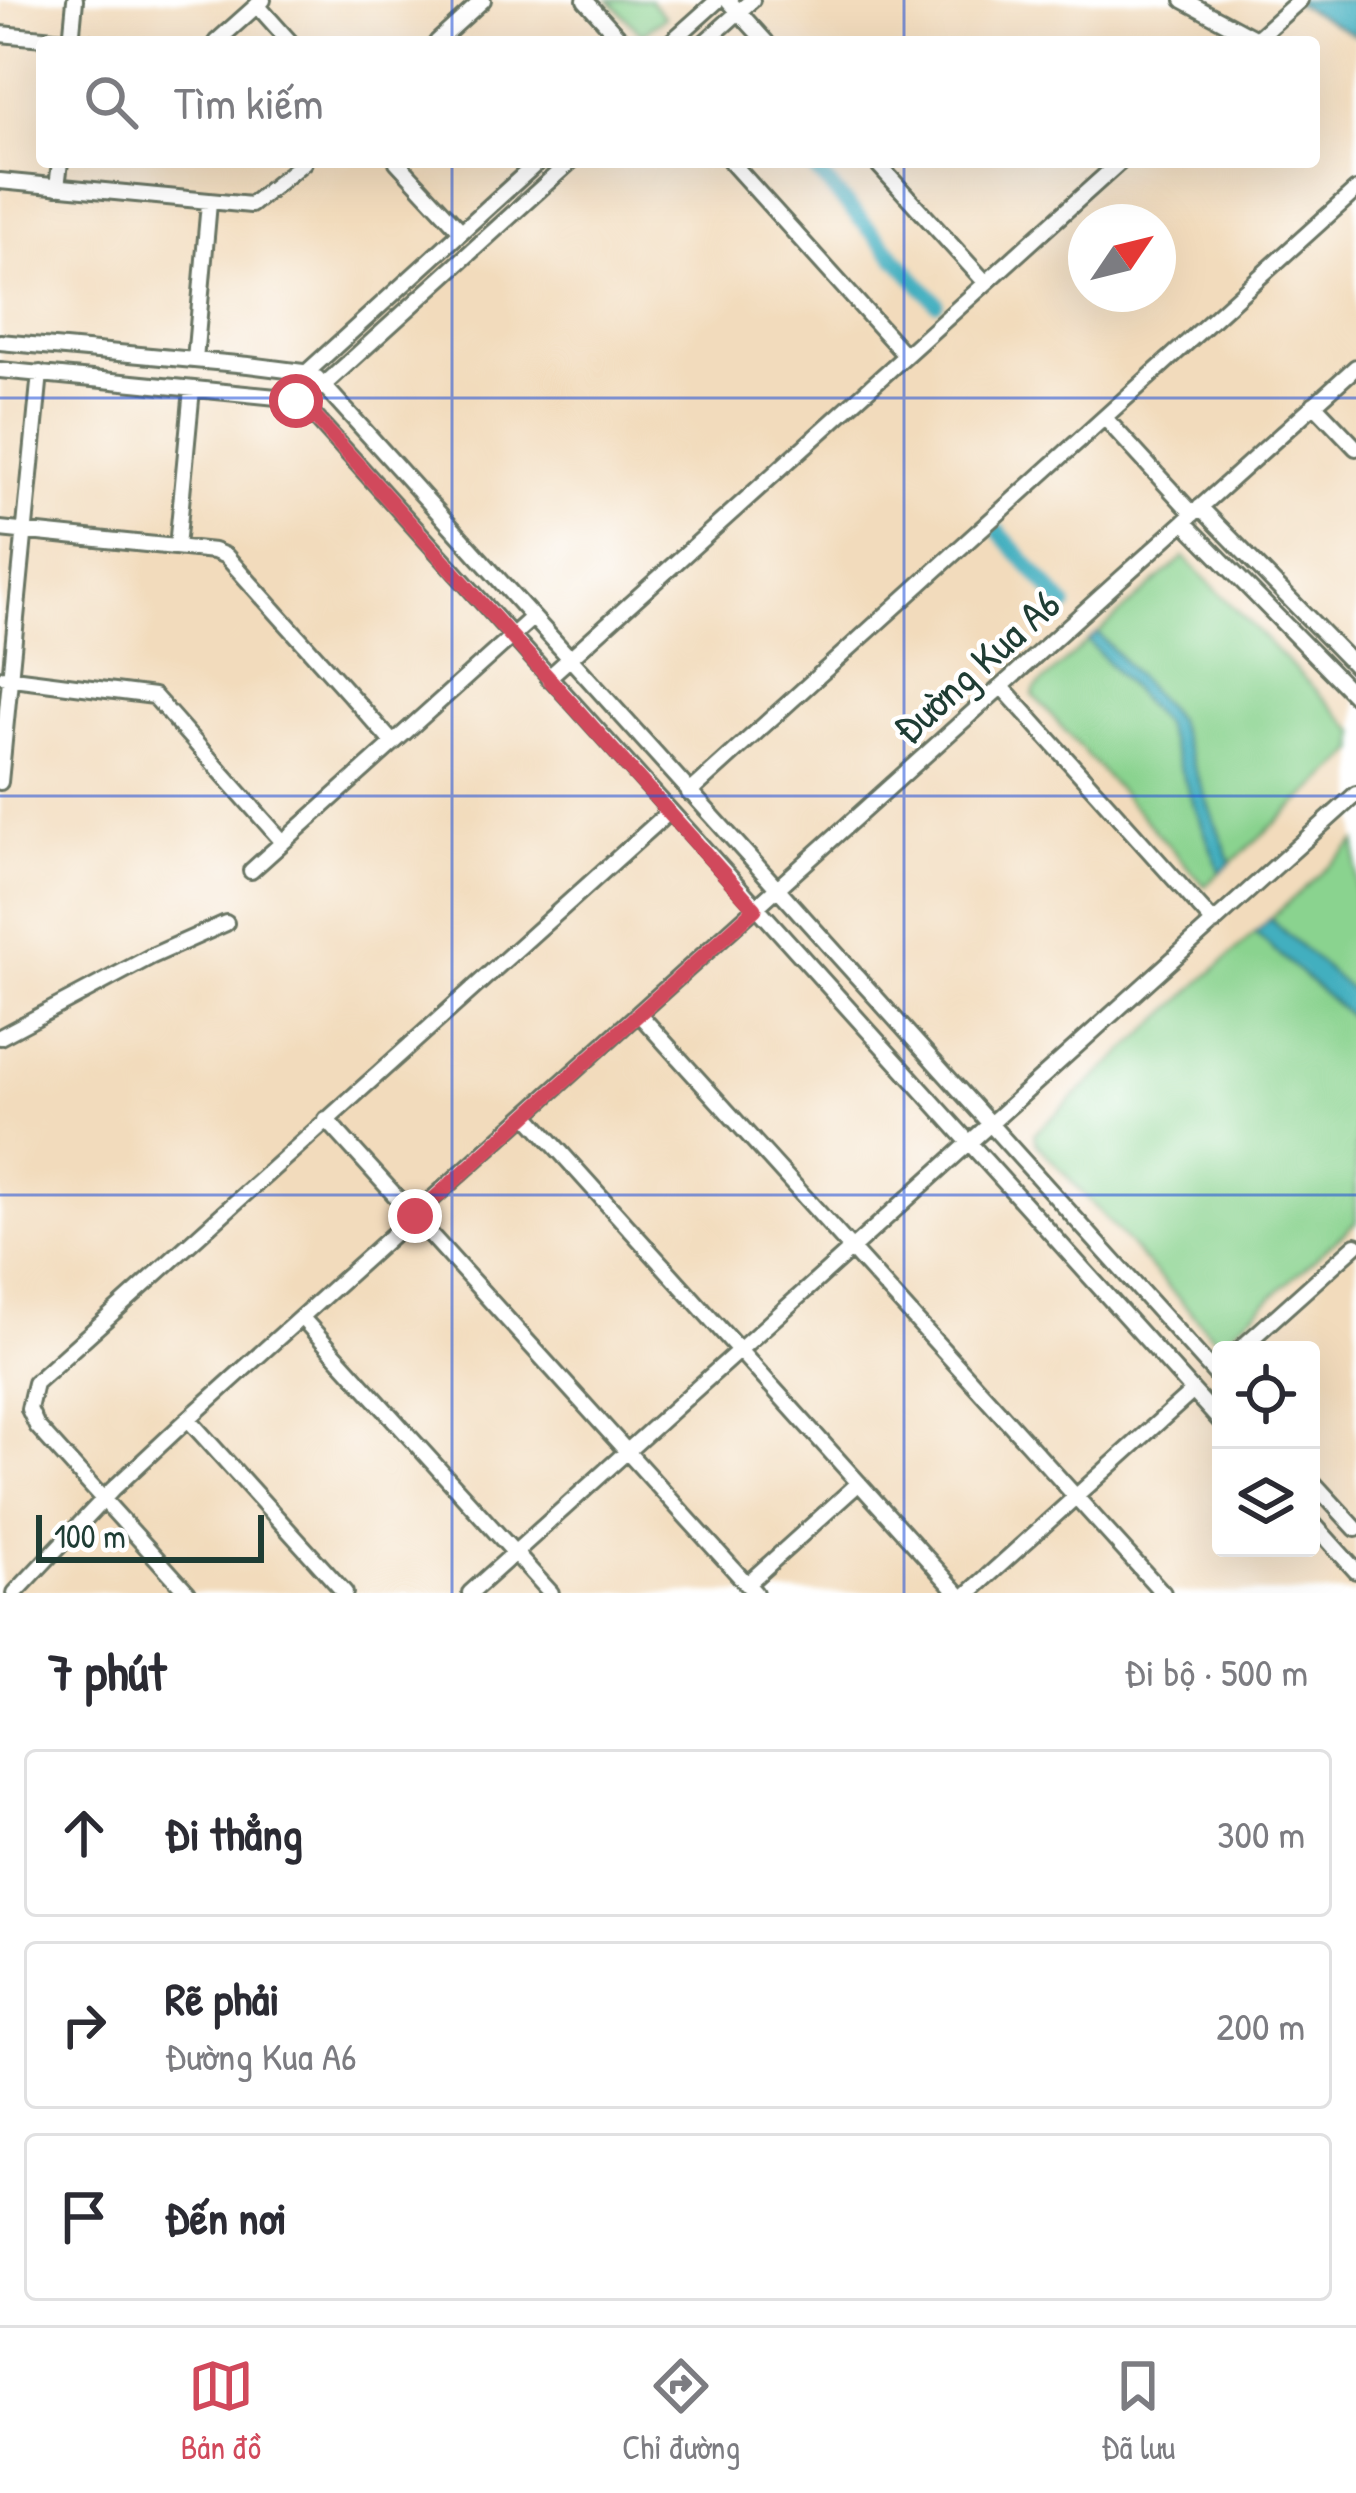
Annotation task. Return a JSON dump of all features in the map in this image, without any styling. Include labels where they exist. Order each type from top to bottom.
[{"type":"street","points":[[71,36],[75,0]]},
{"type":"street","points":[[444,36],[483,0]]},
{"type":"street","points":[[586,0],[618,36]]},
{"type":"street","points":[[678,36],[718,0]]},
{"type":"street","points":[[710,36],[734,6],[752,0]]},
{"type":"street","points":[[1183,0],[1245,36]]},
{"type":"street","points":[[1260,36],[1300,0]]},
{"type":"street","points":[[223,36],[260,3],[285,36]]},
{"type":"street","points":[[734,6],[761,36]]},
{"type":"street","points":[[0,34],[36,38]]},
{"type":"street","points":[[57,187],[59,168]]},
{"type":"street","points":[[0,181],[242,205],[259,201],[297,168]]},
{"type":"street","points":[[403,168],[461,231]]},
{"type":"street","points":[[296,401],[306,373],[531,168]]},
{"type":"street","points":[[296,401],[324,386],[563,168]]},
{"type":"street","points":[[736,168],[905,355]]},
{"type":"street","points":[[881,168],[986,283]]},
{"type":"street","points":[[548,678],[1113,168]]},
{"type":"street","points":[[689,793],[1356,190]]},
{"type":"street","points":[[195,360],[209,203]]},
{"type":"street","points":[[0,342],[306,373],[324,386],[776,891],[1212,1365]]},
{"type":"street","points":[[107,380],[110,352]]},
{"type":"street","name":"Đường Kua A6","points":[[16,1593],[188,1419],[1356,367]]},
{"type":"street","points":[[0,370],[296,401],[308,409],[1212,1412]]},
{"type":"street","points":[[0,782],[4,677],[40,373]]},
{"type":"street","points":[[177,547],[192,389]]},
{"type":"street","points":[[1315,404],[1356,448]]},
{"type":"street","points":[[1105,418],[1356,698]]},
{"type":"street","points":[[1193,514],[1356,667]]},
{"type":"street","points":[[0,529],[214,551],[230,559],[393,743]]},
{"type":"street","points":[[251,871],[532,618]]},
{"type":"street","points":[[4,677],[154,696],[284,842]]},
{"type":"street","points":[[1002,687],[1214,923]]},
{"type":"street","points":[[470,1593],[1356,794]]},
{"type":"street","points":[[188,1593],[31,1418],[29,1399],[35,1383],[669,812]]},
{"type":"street","points":[[0,1037],[152,956],[226,923]]},
{"type":"street","points":[[639,1014],[1163,1593]]},
{"type":"street","points":[[527,1115],[958,1593]]},
{"type":"street","points":[[326,1119],[751,1588],[859,1483]]},
{"type":"street","points":[[1249,1341],[1356,1245]]},
{"type":"street","points":[[302,1318],[551,1593]]},
{"type":"street","points":[[969,1593],[1193,1391]]},
{"type":"street","points":[[188,1419],[345,1593]]},
{"type":"street","points":[[1320,1490],[1356,1529]]},
{"type":"street","points":[[1320,1531],[1356,1571]]},
{"type":"green space","points":[[609,0],[650,0],[665,17],[642,34]]},
{"type":"green space","points":[[1184,557],[1356,731],[1356,751],[1231,863],[1175,718],[1098,633]]},
{"type":"green space","points":[[1088,641],[1163,724],[1220,872],[1205,886],[1033,695]]},
{"type":"green space","points":[[1356,842],[1356,995],[1270,919]]},
{"type":"green space","points":[[1255,933],[1356,1022],[1356,1222],[1223,1340],[1211,1334],[1036,1142],[1034,1134]]},
{"type":"water","points":[[1290,0],[1356,0],[1356,36]]},
{"type":"water","points":[[1098,633],[1175,718],[1231,863],[1220,872],[1163,724],[1088,641]]},
{"type":"water","points":[[1270,919],[1356,995],[1356,1022],[1255,933]]},
{"type":"waterway","points":[[813,168],[936,302]]},
{"type":"waterway","points":[[999,532],[1065,606]]},
{"type":"route","points":[[296,401],[755,909],[415,1216]]}]
